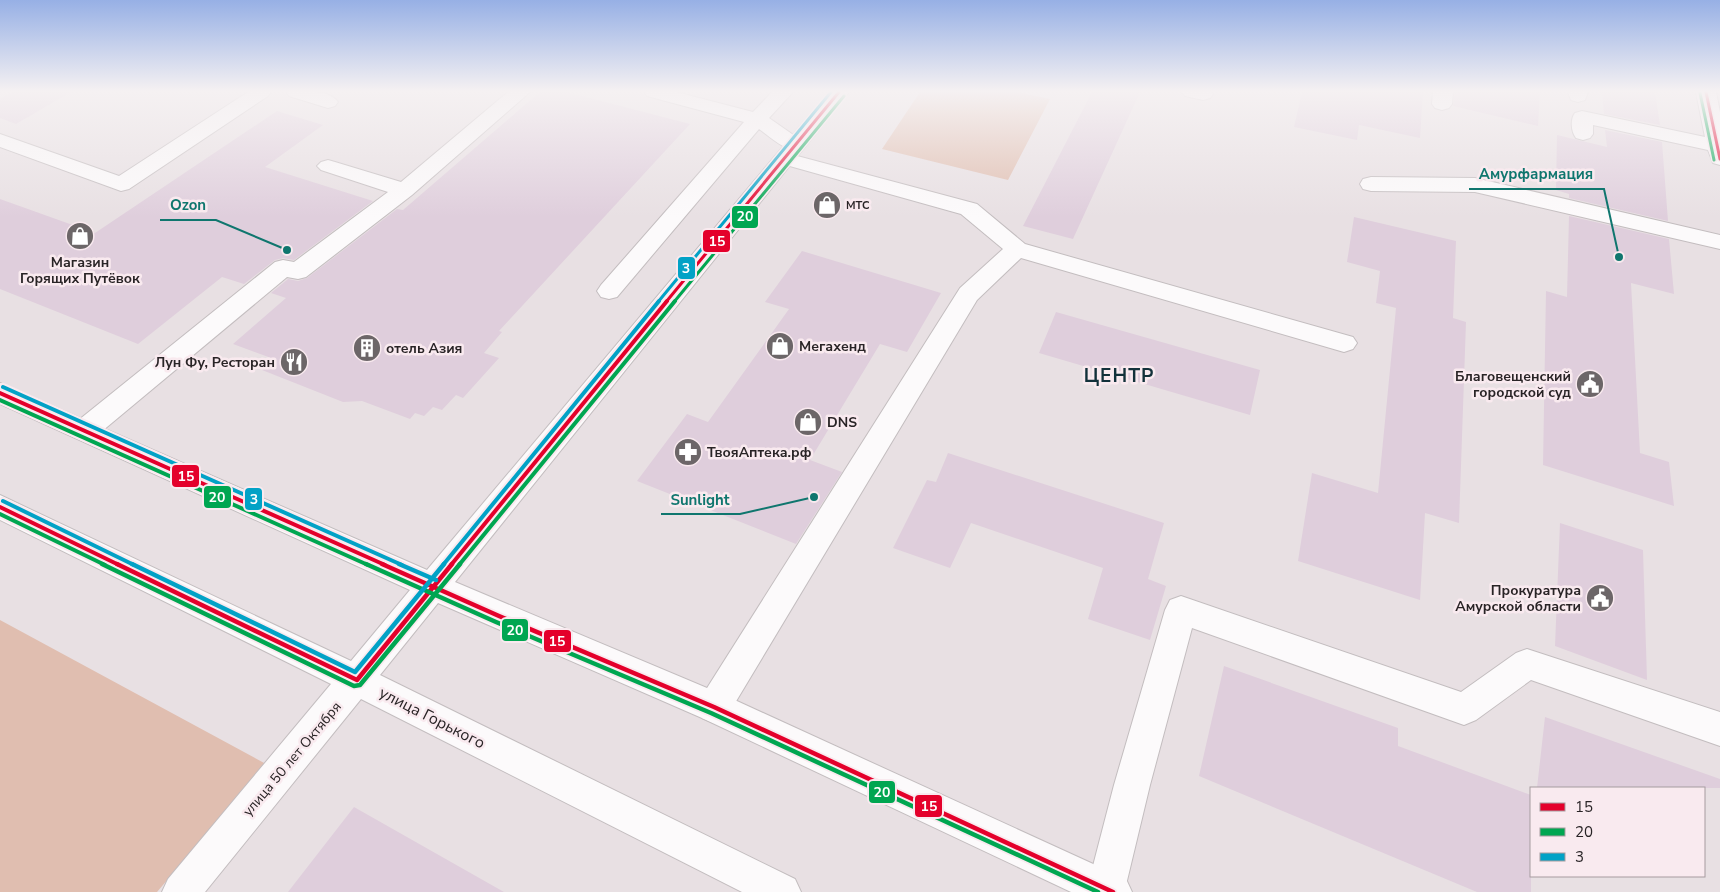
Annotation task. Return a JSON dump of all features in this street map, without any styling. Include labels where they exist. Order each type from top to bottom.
[{"type":"main road","points":[[0,140],[121,184],[198,134]]},
{"type":"main road","points":[[85,430],[283,268],[298,271],[404,190],[471,134]]},
{"type":"main road","points":[[610,291],[744,134]]},
{"type":"main road","points":[[772,134],[790,152],[969,209],[1017,249],[1344,343]]},
{"type":"main road","name":"улица 50 лет Октября","points":[[181,892],[805,134]]},
{"type":"main road","points":[[1647,134],[1719,152],[1715,134]]},
{"type":"main road","points":[[328,166],[404,190]]},
{"type":"main road","points":[[1371,184],[1475,185],[1720,242]]},
{"type":"main road","points":[[714,707],[968,294],[1017,249]]},
{"type":"main road","points":[[0,393],[433,586],[714,707],[1110,890],[1132,784],[1181,610],[1464,709],[1527,664],[1720,729]]},
{"type":"main road","name":"улица Горького","points":[[0,507],[357,680],[782,892]]},
{"type":"shaded area","points":[[892,134],[1032,134],[1008,180],[882,149]]},
{"type":"shaded area","points":[[0,620],[266,764],[157,892],[0,892]]},
{"type":"building","points":[[243,134],[311,134],[265,167],[373,201],[294,260],[283,258],[275,260],[244,284],[222,277],[138,344],[0,289],[0,199],[95,233]]},
{"type":"building","points":[[492,134],[681,134],[499,331],[502,332],[484,353],[499,358],[463,398],[456,395],[442,410],[433,407],[424,416],[415,413],[410,419],[362,401],[343,402],[262,370],[274,359],[233,344],[286,298],[271,293],[288,279],[298,281],[307,278],[397,209],[403,210]]},
{"type":"building","points":[[1071,134],[1121,134],[1073,239],[1023,226]]},
{"type":"building","points":[[1326,134],[1358,134],[1357,140]]},
{"type":"building","points":[[1399,134],[1420,134],[1420,138]]},
{"type":"building","points":[[1605,134],[1622,134],[1662,142],[1668,221],[1569,198],[1569,194],[1556,190],[1557,135],[1607,147]]},
{"type":"building","name":"Благовещенский городской суд","points":[[1569,216],[1669,239],[1674,294],[1631,283],[1640,453],[1669,462],[1674,506],[1543,465],[1546,291],[1567,297]]},
{"type":"building","points":[[1354,217],[1456,241],[1453,318],[1466,322],[1459,523],[1425,513],[1420,600],[1298,561],[1312,473],[1378,493],[1396,308],[1376,303],[1380,271],[1347,262]]},
{"type":"building","points":[[802,251],[941,293],[907,352],[880,344],[810,460],[842,472],[796,544],[637,481],[687,414],[708,422],[789,309],[765,302]]},
{"type":"building","points":[[1056,312],[1260,370],[1250,415],[1039,353]]},
{"type":"building","points":[[948,453],[1164,523],[1148,579],[1166,586],[1150,640],[1088,619],[1103,568],[971,523],[950,568],[893,548],[927,480],[936,482]]},
{"type":"building","name":"Прокуратура Амурской области","points":[[1560,523],[1643,550],[1647,680],[1555,646]]},
{"type":"building","points":[[1224,666],[1398,728],[1398,746],[1530,795],[1531,892],[1477,892],[1199,776]]},
{"type":"building","points":[[1545,717],[1720,779],[1720,788],[1537,787]]},
{"type":"building","points":[[354,807],[504,892],[288,892]]},
{"type":"transit line","name":"3","points":[[3,501],[355,672],[797,134]]},
{"type":"transit line","name":"15","points":[[0,507],[357,680],[805,134]]},
{"type":"transit line","name":"20","points":[[0,514],[354,686],[360,685],[813,134]]},
{"type":"transit line","name":"20","points":[[1708,134],[1714,160]]},
{"type":"transit line","name":"15","points":[[1715,134],[1720,159]]},
{"type":"transit line","name":"3","points":[[3,387],[436,580]]},
{"type":"transit line","name":"15","points":[[0,393],[499,616],[714,707],[1113,892]]},
{"type":"transit line","name":"20","points":[[0,400],[496,622],[711,713],[1098,892]]},
{"type":"place","name":"МТС","points":[[827,205]]},
{"type":"place","name":"Магазин Горящих Путёвок","points":[[80,236]]},
{"type":"place","name":"Ozon","points":[[287,250]]},
{"type":"place","name":"Амурфармация","points":[[1619,257]]},
{"type":"place","name":"Мегахенд","points":[[780,346]]},
{"type":"place","name":"отель Азия","points":[[367,348]]},
{"type":"place","name":"Лун Фу, Ресторан","points":[[294,362]]},
{"type":"place","name":"Благовещенский городской суд","points":[[1590,384]]},
{"type":"place","name":"DNS","points":[[808,422]]},
{"type":"place","name":"ТвояАптека.рф","points":[[688,452]]},
{"type":"place","name":"Sunlight","points":[[814,497]]},
{"type":"place","name":"Прокуратура Амурской области","points":[[1600,598]]},
{"type":"district","name":"ЦЕНТР","points":[[1119,376]]}]
